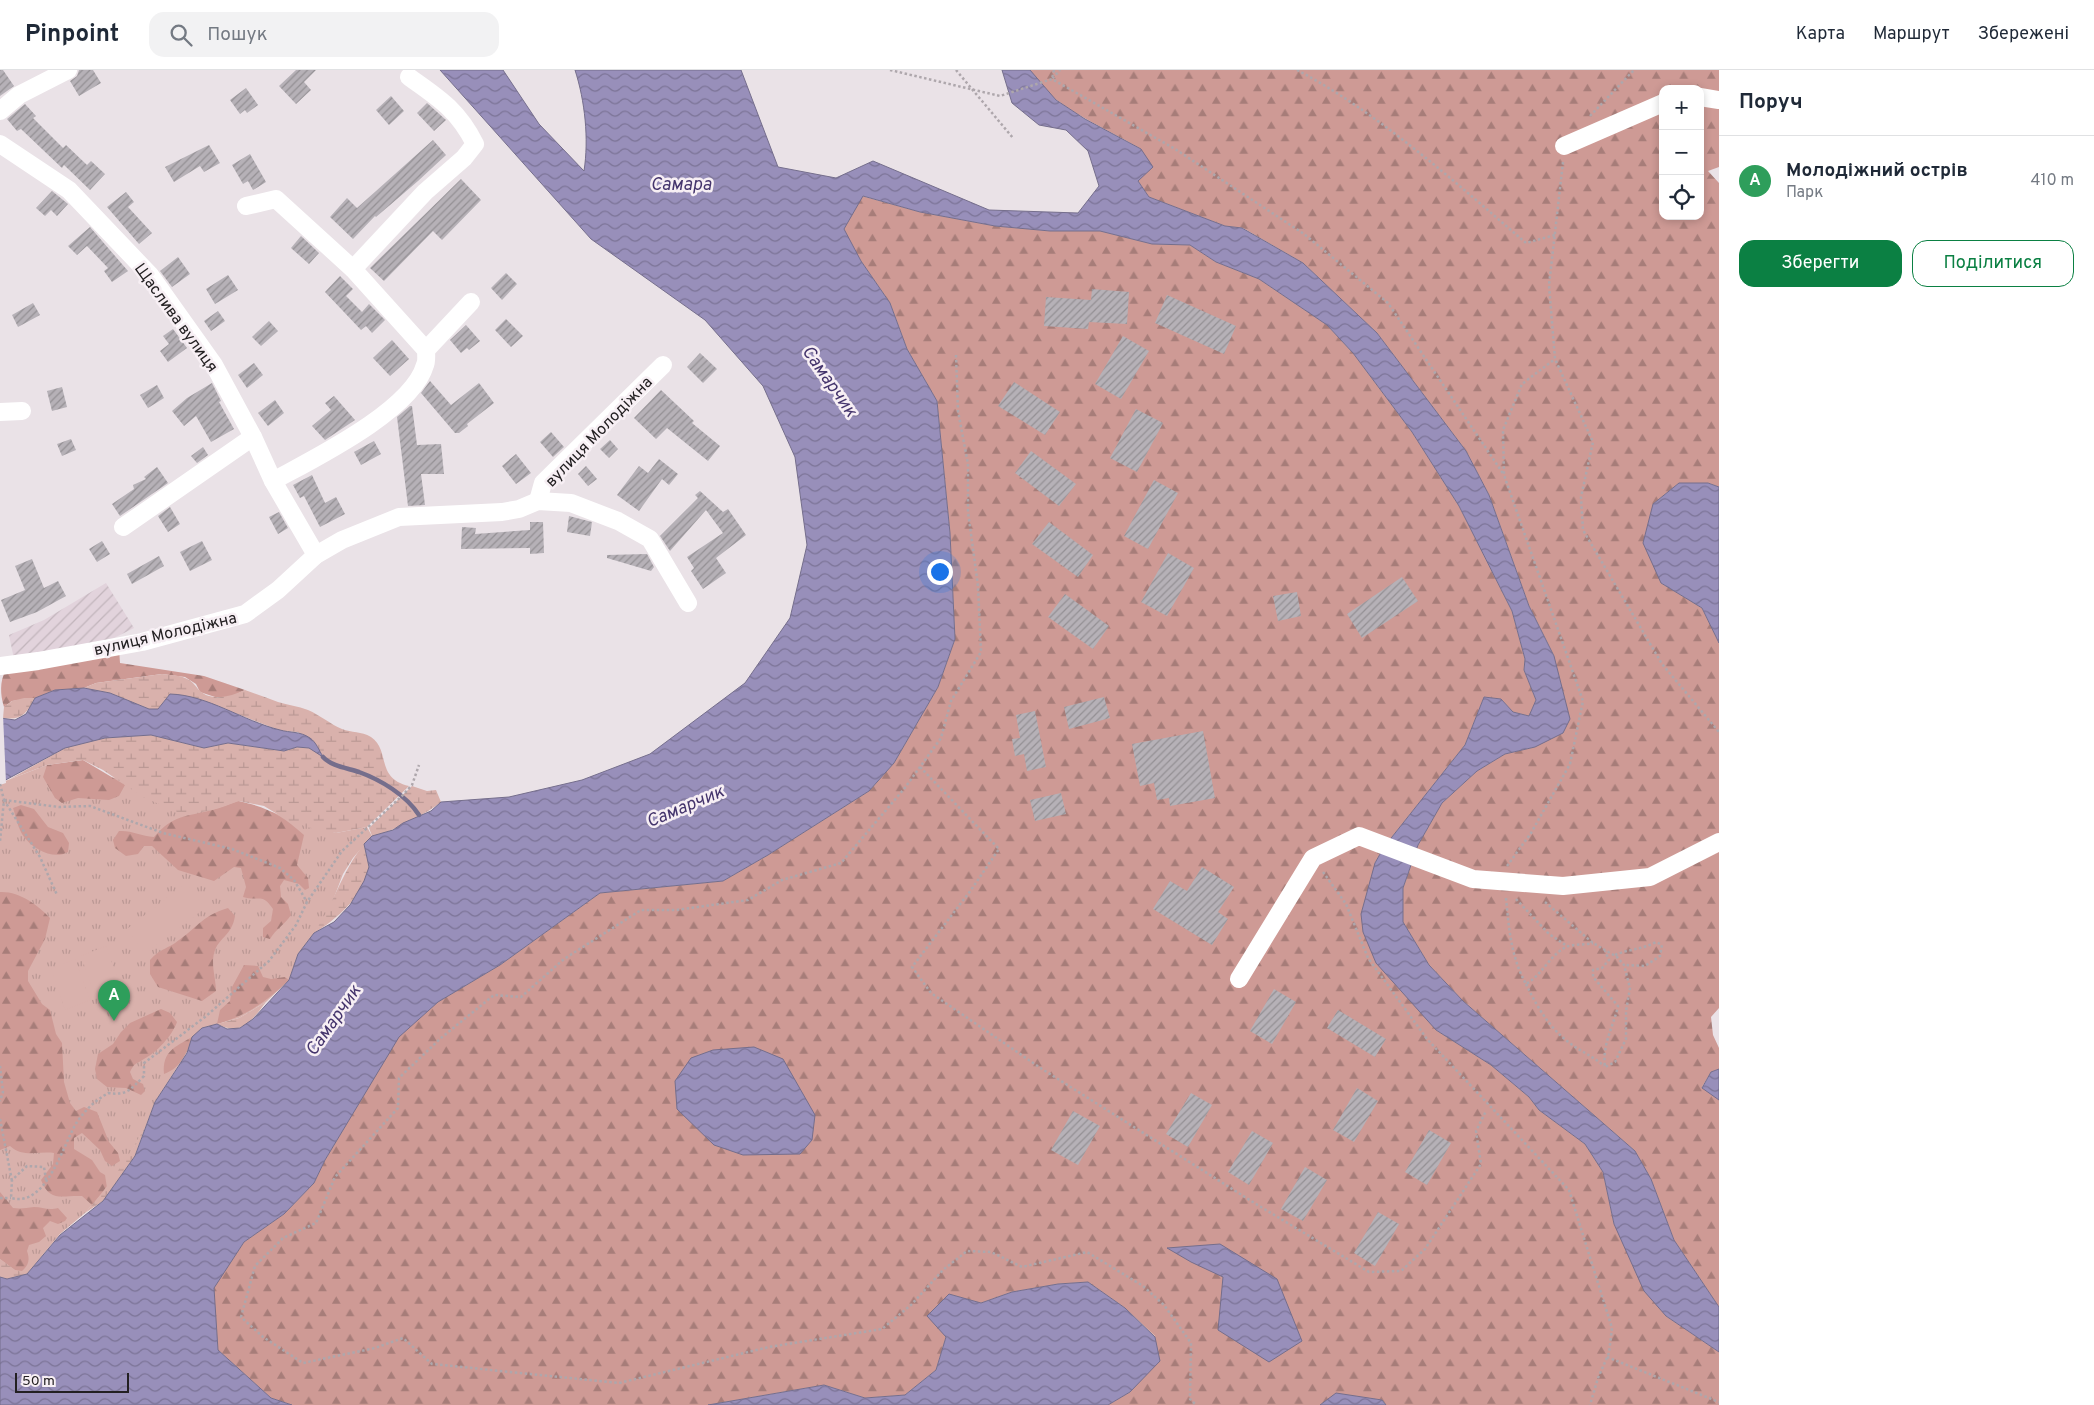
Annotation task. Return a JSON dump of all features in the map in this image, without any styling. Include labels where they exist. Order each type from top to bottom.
[{"type":"street","points":[[0,111],[20,94],[68,70]]},
{"type":"street","points":[[354,269],[425,192],[464,158],[475,144],[464,123],[438,97],[409,77]]},
{"type":"street","points":[[1704,98],[1719,100]]},
{"type":"street","points":[[1564,146],[1659,105]]},
{"type":"street","name":"Щаслива вулиця","points":[[0,144],[69,190],[150,275],[214,365],[253,437],[273,481],[316,555]]},
{"type":"street","points":[[246,206],[276,199],[317,233],[354,269],[426,350]]},
{"type":"street","points":[[273,481],[358,434],[400,400],[414,384],[425,365],[426,350],[471,302]]},
{"type":"street","name":"вулиця Молодіжна","points":[[538,501],[543,483],[663,365]]},
{"type":"street","points":[[0,412],[22,411]]},
{"type":"street","points":[[123,527],[253,437]]},
{"type":"street","name":"вулиця Молодіжна","points":[[0,666],[142,642],[245,614],[278,590],[316,555],[342,540],[398,516],[502,512],[519,509],[538,501],[572,503],[618,521],[650,539],[688,604]]},
{"type":"street","points":[[1238,979],[1313,858],[1359,836],[1473,879],[1564,886],[1650,877],[1719,842]]},
{"type":"path","points":[[890,70],[1000,96],[1052,79],[1060,70]]},
{"type":"path","points":[[956,70],[1013,138]]},
{"type":"path","points":[[1052,79],[1054,70]]},
{"type":"path","points":[[1298,70],[1328,86],[1438,168],[1526,243],[1555,235]]},
{"type":"path","points":[[1590,117],[1634,70]]},
{"type":"path","points":[[1052,79],[1175,149],[1304,234],[1388,303],[1504,475],[1582,701],[1570,764],[1531,833],[1500,881],[1517,968],[1536,1007],[1556,1031],[1571,1044],[1606,1067]]},
{"type":"path","points":[[1564,146],[1549,285],[1555,359],[1593,442],[1581,497],[1583,530],[1662,664],[1719,732]]},
{"type":"path","points":[[956,355],[958,411],[968,464],[968,512],[978,586],[981,652],[951,701],[941,738],[904,789],[841,863],[782,880],[748,900],[676,910],[642,910],[564,959],[521,997],[494,996],[441,1038],[399,1078],[398,1108],[335,1177],[316,1223],[283,1238],[255,1266],[240,1316],[262,1336],[303,1363],[375,1348],[403,1338],[432,1364],[619,1382],[769,1347],[882,1329],[911,1305],[943,1270],[967,1251],[991,1252],[1022,1266],[1087,1252],[1143,1286],[1164,1305],[1191,1343],[1190,1399],[1196,1405]]},
{"type":"path","points":[[1504,475],[1503,430],[1522,384],[1555,359]]},
{"type":"path","points":[[0,1198],[18,1200],[33,1195],[59,1160],[77,1122],[92,1103],[108,1092],[120,1094],[130,1090],[144,1076],[144,1063],[205,1017],[269,961],[296,925],[307,902],[342,851],[412,785],[419,765]]},
{"type":"path","points":[[920,766],[999,849],[971,890],[912,967],[930,993],[1042,1069],[1264,1209],[1369,1272],[1401,1271],[1426,1249],[1481,1164],[1476,1131],[1486,1111]]},
{"type":"path","points":[[0,784],[4,800],[40,857],[57,895]]},
{"type":"path","points":[[4,800],[59,807],[90,806],[163,833],[232,849],[280,868],[294,880],[307,902]]},
{"type":"path","points":[[0,841],[4,800]]},
{"type":"path","points":[[1313,858],[1346,904],[1368,958],[1427,1039],[1569,1190],[1612,1328],[1607,1357],[1590,1405]]},
{"type":"path","points":[[1500,881],[1519,904],[1549,934],[1567,946]]},
{"type":"path","points":[[1530,884],[1553,910],[1593,943],[1614,956],[1624,965],[1630,988],[1626,1011],[1626,1039],[1615,1062],[1606,1067]]},
{"type":"path","points":[[1614,956],[1623,951],[1640,949],[1656,942],[1662,945],[1660,956],[1645,966],[1624,965]]},
{"type":"path","points":[[1526,984],[1537,978],[1545,964],[1567,946],[1593,943]]},
{"type":"path","points":[[1605,951],[1609,960],[1602,968],[1593,970],[1593,978],[1618,1006],[1603,1054],[1606,1067]]},
{"type":"path","points":[[0,1066],[3,1092],[0,1101]]},
{"type":"path","points":[[0,1119],[12,1180],[10,1198]]},
{"type":"path","points":[[12,1180],[28,1166],[44,1167],[46,1180]]},
{"type":"path","points":[[1607,1357],[1719,1402]]},
{"type":"shaded area","points":[[106,583],[134,628],[108,641],[14,659],[9,635],[44,620]]},
{"type":"green space","points":[[1030,70],[1719,70],[1719,167],[1708,171],[1719,183],[1719,487],[1708,483],[1679,483],[1653,504],[1661,583],[1702,608],[1719,643],[1719,1008],[1711,1017],[1713,1035],[1719,1048],[1719,1069],[1711,1072],[1702,1087],[1719,1100],[1719,1307],[1674,1240],[1651,1179],[1635,1151],[1463,1001],[1429,965],[1403,922],[1403,888],[1418,845],[1442,803],[1477,771],[1505,754],[1535,747],[1554,656],[1529,606],[1489,495],[1466,451],[1377,333],[1303,263],[1243,228],[1225,226],[1149,197],[1138,181],[1141,149],[1079,115],[1048,93],[1037,82]]},
{"type":"green space","points":[[862,196],[920,212],[995,226],[1050,231],[1100,231],[1152,244],[1190,245],[1216,262],[1259,279],[1327,325],[1353,353],[1412,432],[1459,506],[1512,611],[1525,659],[1524,670],[1536,700],[1529,716],[1513,712],[1501,699],[1484,697],[1465,745],[1384,847],[1375,863],[1436,1030],[1491,1065],[1529,1097],[1539,1110],[1585,1144],[1603,1172],[1614,1224],[1666,1316],[1719,1352],[1719,1405],[1386,1405],[1382,1400],[1336,1394],[1320,1405],[1108,1405],[1130,1392],[1155,1336],[1125,1308],[1088,1282],[1058,1284],[1012,1292],[981,1303],[948,1294],[946,1337],[936,1370],[905,1395],[865,1398],[824,1385],[708,1405],[292,1405],[271,1398],[218,1350],[213,1288],[244,1242],[284,1214],[314,1183],[325,1160],[398,1037],[438,1002],[500,965],[600,893],[723,881],[869,791],[894,763],[938,687],[955,639],[950,533],[937,401],[907,349],[890,303],[861,261],[843,229]]},
{"type":"green space","points":[[119,648],[120,663],[204,676],[245,690],[231,697],[215,697],[200,692],[196,684],[185,677],[162,674],[96,683],[84,688],[55,690],[35,698],[12,701],[4,707],[1,688],[5,671]]},
{"type":"green space","points":[[162,674],[188,679],[200,691],[210,696],[228,696],[245,690],[278,702],[300,707],[317,714],[342,729],[367,735],[381,749],[387,771],[398,782],[409,786],[367,827],[336,833],[313,829],[287,820],[264,806],[239,801],[212,810],[184,815],[143,797],[103,770],[83,760],[47,765],[10,779],[65,748],[105,738],[151,735],[204,748],[228,743],[284,751],[297,747],[310,748],[322,756],[298,732],[281,731],[209,703],[170,694],[158,709],[149,709],[110,693],[84,688],[96,683]]},
{"type":"green space","points":[[35,698],[23,715],[9,719],[3,718],[4,707],[12,701]]},
{"type":"green space","points":[[83,760],[125,785],[119,796],[109,800],[78,798],[62,803],[55,798],[43,777],[47,765]]},
{"type":"green space","points":[[47,765],[238,801],[336,833],[367,827],[372,836],[353,858],[343,874],[327,916],[298,954],[289,980],[266,1002],[239,1018],[202,1028],[155,1102],[146,1126],[107,1188],[85,1213],[60,1234],[27,1274],[0,1277],[0,783]]},
{"type":"green space","points":[[412,786],[427,791],[436,790],[441,802],[408,822],[372,836],[369,828]]},
{"type":"green space","points":[[238,801],[274,813],[304,835],[297,865],[308,878],[309,888],[305,890],[299,884],[284,880],[280,886],[281,897],[288,904],[291,915],[270,939],[263,937],[263,928],[271,921],[273,909],[263,899],[243,897],[246,887],[241,868],[234,867],[214,881],[178,870],[152,846],[144,846],[138,854],[126,856],[115,848],[113,840],[119,831],[128,831],[154,837],[174,820]]},
{"type":"green space","points":[[21,805],[34,809],[48,827],[63,833],[69,843],[68,852],[57,855],[51,854],[39,850],[28,842],[20,830],[13,808]]},
{"type":"green space","points":[[364,844],[369,867],[363,887],[340,914],[314,933],[356,854]]},
{"type":"green space","points":[[186,883],[205,908],[145,954],[127,929]]},
{"type":"green space","points":[[0,892],[21,896],[40,908],[50,918],[45,939],[28,971],[28,981],[42,1004],[50,1010],[56,1034],[62,1043],[64,1082],[70,1103],[76,1111],[84,1107],[97,1112],[109,1142],[118,1153],[120,1161],[112,1166],[105,1161],[100,1150],[82,1133],[74,1138],[74,1149],[92,1160],[100,1172],[105,1175],[107,1188],[92,1205],[82,1196],[57,1196],[48,1192],[41,1180],[53,1164],[54,1153],[26,1153],[15,1150],[10,1146],[0,1150]]},
{"type":"green space","points":[[228,908],[235,916],[229,932],[215,950],[213,965],[216,991],[202,1001],[158,987],[150,974],[150,960],[212,914]]},
{"type":"green space","points":[[106,946],[121,988],[96,998],[81,956]]},
{"type":"green space","points":[[75,959],[90,1000],[65,1010],[51,969]]},
{"type":"green space","points":[[244,965],[258,966],[263,977],[271,979],[285,977],[289,980],[255,1007],[237,1017],[217,1024],[220,1010],[230,1001],[232,987]]},
{"type":"green space","points":[[266,1002],[246,1025],[233,1029],[217,1024],[239,1018]]},
{"type":"green space","points":[[161,1009],[170,1013],[177,1022],[175,1027],[159,1048],[136,1064],[130,1072],[133,1079],[143,1084],[145,1091],[141,1095],[126,1088],[107,1087],[97,1079],[95,1069],[98,1054],[113,1044],[130,1023]]},
{"type":"green space","points":[[192,1037],[179,1064],[164,1074],[167,1055],[175,1047]]},
{"type":"green space","points":[[146,1125],[135,1156],[103,1201],[85,1213],[118,1171]]},
{"type":"green space","points":[[0,1192],[13,1208],[58,1208],[67,1218],[58,1224],[50,1221],[43,1228],[46,1236],[39,1242],[29,1245],[27,1251],[28,1262],[22,1271],[15,1270],[0,1259]]},
{"type":"green space","points":[[0,1259],[15,1270],[27,1274],[7,1279],[0,1277]]},
{"type":"water","name":"Самара","points":[[440,70],[503,70],[539,124],[584,171],[586,146],[585,120],[575,70],[741,70],[778,167],[836,178],[873,161],[989,210],[1078,213],[1099,186],[1088,151],[1066,130],[1039,125],[1012,103],[1002,70],[1030,70],[1056,100],[1085,119],[1141,149],[1153,167],[1138,181],[1149,197],[1225,226],[1242,228],[1303,263],[1377,333],[1466,451],[1489,495],[1529,606],[1554,656],[1570,719],[1563,733],[1535,747],[1505,754],[1477,771],[1442,803],[1418,845],[1403,888],[1403,922],[1429,965],[1463,1001],[1635,1151],[1651,1179],[1674,1240],[1719,1307],[1719,1352],[1666,1316],[1644,1291],[1614,1224],[1603,1172],[1585,1144],[1539,1110],[1529,1097],[1491,1065],[1436,1030],[1376,963],[1363,932],[1361,914],[1375,863],[1384,847],[1465,745],[1484,697],[1501,699],[1513,712],[1529,716],[1536,700],[1524,670],[1525,659],[1512,611],[1459,506],[1412,432],[1353,353],[1327,325],[1259,279],[1216,262],[1190,245],[1152,244],[1100,231],[1050,231],[995,226],[920,212],[863,196],[844,229],[861,261],[890,303],[907,349],[937,401],[950,533],[955,639],[938,687],[894,763],[869,791],[723,881],[600,893],[500,965],[438,1002],[399,1037],[325,1160],[314,1183],[284,1214],[244,1242],[214,1288],[218,1350],[271,1398],[292,1405],[0,1405],[0,1277],[7,1279],[27,1274],[60,1235],[103,1201],[135,1156],[155,1102],[187,1053],[192,1037],[202,1028],[217,1024],[227,1029],[240,1028],[253,1019],[289,980],[298,954],[314,933],[334,922],[350,905],[364,881],[369,867],[364,844],[372,836],[393,830],[403,823],[431,811],[441,802],[509,797],[582,780],[650,754],[745,683],[790,618],[807,545],[795,457],[763,386],[705,320],[591,239]]},
{"type":"water","points":[[1679,483],[1708,483],[1719,487],[1719,643],[1702,608],[1661,583],[1643,543],[1653,504]]},
{"type":"water","points":[[84,688],[110,693],[149,709],[158,709],[170,694],[184,695],[212,703],[266,726],[306,736],[314,742],[323,757],[309,748],[297,747],[284,751],[228,743],[204,748],[151,735],[105,738],[65,748],[0,783],[0,718],[15,720],[26,714],[35,698],[55,690]]},
{"type":"water","points":[[754,1047],[783,1059],[815,1115],[812,1140],[800,1154],[743,1155],[714,1145],[677,1109],[675,1081],[691,1058],[713,1050]]},
{"type":"water","points":[[1719,1069],[1719,1100],[1702,1088],[1711,1072]]},
{"type":"water","points":[[1220,1244],[1277,1279],[1302,1341],[1269,1362],[1218,1330],[1223,1277],[1167,1248]]},
{"type":"water","points":[[1088,1282],[1125,1308],[1155,1337],[1160,1361],[1130,1392],[1108,1405],[708,1405],[824,1385],[865,1398],[905,1395],[936,1370],[946,1337],[927,1316],[949,1294],[981,1303],[1012,1292],[1058,1284]]},
{"type":"water","points":[[1336,1393],[1382,1400],[1386,1405],[1320,1405]]},
{"type":"pier","points":[[0,715],[3,715],[6,783],[0,785]]},
{"type":"building","points":[[0,70],[3,70],[14,86],[0,96]]},
{"type":"building","points":[[79,70],[93,70],[101,83],[79,96],[70,81],[77,76]]},
{"type":"building","points":[[296,70],[316,70],[304,82],[311,90],[296,104],[279,86]]},
{"type":"building","points":[[246,88],[258,105],[247,113],[245,110],[240,114],[230,100]]},
{"type":"building","points":[[391,96],[404,111],[389,125],[376,110]]},
{"type":"building","points":[[427,103],[446,120],[434,131],[417,113]]},
{"type":"building","points":[[25,104],[36,116],[33,118],[63,148],[66,145],[87,165],[91,161],[105,174],[90,190],[64,165],[62,168],[21,129],[17,131],[7,119]]},
{"type":"building","points":[[433,140],[446,155],[375,216],[353,239],[330,217],[347,198],[357,208]]},
{"type":"building","points":[[209,145],[220,163],[204,172],[200,166],[174,182],[165,167]]},
{"type":"building","points":[[250,154],[266,182],[253,190],[248,181],[243,184],[232,165]]},
{"type":"building","points":[[461,179],[481,200],[442,240],[433,231],[384,281],[370,268]]},
{"type":"building","points":[[52,191],[68,204],[57,216],[51,210],[45,216],[36,208]]},
{"type":"building","points":[[126,192],[134,202],[128,207],[152,233],[139,244],[107,207]]},
{"type":"building","points":[[90,227],[128,271],[112,282],[104,271],[108,268],[87,246],[77,255],[68,246]]},
{"type":"building","points":[[301,236],[319,253],[309,264],[291,248]]},
{"type":"building","points":[[178,257],[190,274],[172,287],[160,271]]},
{"type":"building","points":[[506,273],[517,284],[502,300],[491,288]]},
{"type":"building","points":[[228,275],[238,290],[215,304],[206,289]]},
{"type":"building","points":[[340,276],[353,289],[346,296],[362,312],[369,304],[385,320],[372,333],[366,326],[361,330],[325,292]]},
{"type":"building","points":[[1092,289],[1129,292],[1127,324],[1089,322],[1088,329],[1044,326],[1046,297],[1091,300]]},
{"type":"building","points":[[1167,295],[1236,326],[1224,354],[1155,323]]},
{"type":"building","points":[[33,303],[40,315],[18,327],[12,315]]},
{"type":"building","points":[[218,311],[225,321],[211,331],[204,321]]},
{"type":"building","points":[[506,319],[523,336],[511,347],[495,330]]},
{"type":"building","points":[[269,321],[278,331],[261,346],[252,337]]},
{"type":"building","points":[[466,325],[480,341],[469,350],[467,348],[461,353],[450,340]]},
{"type":"building","points":[[173,329],[187,348],[168,362],[160,351],[169,344],[163,336]]},
{"type":"building","points":[[1123,336],[1149,351],[1121,399],[1095,384]]},
{"type":"building","points":[[392,340],[409,359],[390,376],[373,358]]},
{"type":"building","points":[[700,353],[717,369],[703,383],[687,367]]},
{"type":"building","points":[[254,363],[263,375],[247,388],[238,375]]},
{"type":"building","points":[[430,381],[451,405],[479,383],[494,403],[467,424],[468,426],[459,433],[455,433],[421,393]]},
{"type":"building","points":[[1014,382],[1060,412],[1045,435],[998,406]]},
{"type":"building","points":[[212,383],[221,401],[219,402],[234,429],[211,442],[196,416],[184,426],[172,411],[187,398]]},
{"type":"building","points":[[157,385],[164,398],[148,408],[140,395]]},
{"type":"building","points":[[62,387],[67,407],[52,411],[47,391]]},
{"type":"building","points":[[661,390],[694,421],[692,423],[720,446],[708,461],[667,428],[656,439],[634,418]]},
{"type":"building","points":[[334,396],[355,420],[325,440],[312,426],[331,410],[325,403]]},
{"type":"building","points":[[275,400],[284,413],[268,426],[258,413]]},
{"type":"building","points":[[412,406],[417,445],[441,444],[444,474],[421,474],[425,505],[408,506],[397,417]]},
{"type":"building","points":[[1136,409],[1163,423],[1137,472],[1110,458]]},
{"type":"building","points":[[551,432],[564,447],[553,457],[540,442]]},
{"type":"building","points":[[71,439],[76,450],[62,456],[57,444]]},
{"type":"building","points":[[610,440],[618,449],[609,458],[600,449]]},
{"type":"building","points":[[374,441],[381,454],[361,465],[354,452]]},
{"type":"building","points":[[203,447],[208,455],[197,463],[191,456]]},
{"type":"building","points":[[1031,451],[1076,484],[1059,506],[1015,473]]},
{"type":"building","points":[[516,454],[531,473],[516,484],[502,466]]},
{"type":"building","points":[[659,459],[678,474],[669,485],[662,479],[639,511],[617,495],[639,466],[648,473]]},
{"type":"building","points":[[586,466],[597,479],[588,486],[578,474]]},
{"type":"building","points":[[157,467],[168,483],[120,516],[112,504],[134,489],[133,485],[146,479],[144,477]]},
{"type":"building","points":[[312,475],[325,503],[336,497],[345,514],[320,527],[304,496],[300,498],[293,485]]},
{"type":"building","points":[[1154,480],[1178,493],[1148,549],[1124,536]]},
{"type":"building","points":[[700,491],[723,512],[728,509],[746,535],[716,558],[726,573],[703,589],[691,571],[694,568],[687,557],[723,533],[706,510],[670,551],[660,536],[698,498],[695,495]]},
{"type":"building","points":[[170,507],[180,524],[168,532],[158,516]]},
{"type":"building","points":[[279,512],[288,528],[278,534],[269,517]]},
{"type":"building","points":[[569,516],[592,522],[590,536],[567,532]]},
{"type":"building","points":[[530,522],[543,522],[544,553],[530,554],[530,548],[461,549],[462,527],[476,528],[475,534],[530,530]]},
{"type":"building","points":[[1049,522],[1093,555],[1078,577],[1032,544]]},
{"type":"building","points":[[102,541],[110,554],[97,562],[89,549]]},
{"type":"building","points":[[202,541],[212,560],[190,571],[180,552]]},
{"type":"building","points":[[1168,553],[1194,568],[1167,616],[1141,602]]},
{"type":"building","points":[[647,554],[654,567],[651,571],[607,558],[607,555]]},
{"type":"building","points":[[159,556],[164,566],[132,584],[127,574]]},
{"type":"building","points":[[32,559],[44,588],[58,581],[66,596],[37,612],[10,622],[1,600],[25,590],[15,566]]},
{"type":"building","points":[[1402,577],[1418,601],[1362,638],[1347,614]]},
{"type":"building","points":[[1297,592],[1301,616],[1278,621],[1273,596]]},
{"type":"building","points":[[1065,594],[1109,626],[1093,649],[1048,617]]},
{"type":"building","points":[[1104,697],[1110,718],[1069,729],[1064,707]]},
{"type":"building","points":[[1035,711],[1046,767],[1027,771],[1024,754],[1015,756],[1012,739],[1020,738],[1016,715]]},
{"type":"building","points":[[1203,731],[1215,798],[1170,806],[1169,798],[1157,800],[1154,783],[1140,786],[1132,744]]},
{"type":"building","points":[[1061,793],[1066,814],[1035,821],[1030,800]]},
{"type":"building","points":[[1202,867],[1234,887],[1218,912],[1228,919],[1212,945],[1153,909],[1170,881],[1187,891]]},
{"type":"building","points":[[1274,989],[1296,1002],[1272,1044],[1250,1031]]},
{"type":"building","points":[[1338,1010],[1386,1039],[1375,1057],[1327,1028]]},
{"type":"building","points":[[1357,1088],[1378,1101],[1354,1142],[1333,1130]]},
{"type":"building","points":[[1191,1093],[1212,1105],[1188,1147],[1166,1134]]},
{"type":"building","points":[[1073,1111],[1100,1126],[1078,1165],[1051,1150]]},
{"type":"building","points":[[1429,1130],[1451,1143],[1427,1185],[1405,1172]]},
{"type":"building","points":[[1252,1131],[1273,1143],[1249,1185],[1228,1172]]},
{"type":"building","points":[[1305,1167],[1327,1180],[1303,1221],[1281,1209]]},
{"type":"building","points":[[1378,1212],[1399,1224],[1375,1266],[1354,1253]]},
{"type":"waterway","points":[[323,757],[335,765],[376,779],[400,795],[419,815]]},
{"type":"place","name":"Молодіжний острів","points":[[114,1021]]},
{"type":"water label","name":"Самарчик","points":[[830,381]]},
{"type":"water label","name":"Самарчик","points":[[685,806]]},
{"type":"water label","name":"Самарчик","points":[[333,1020]]}]
